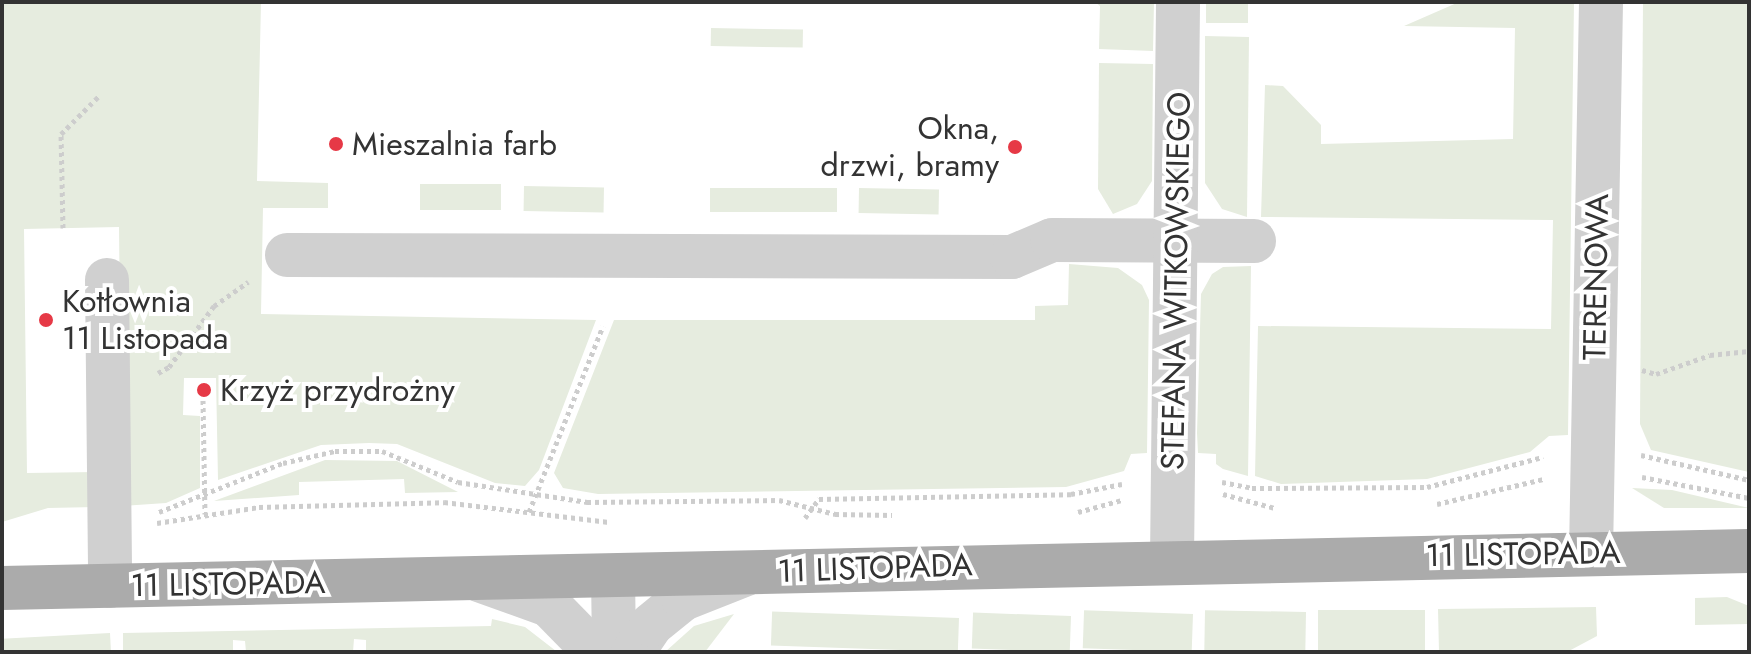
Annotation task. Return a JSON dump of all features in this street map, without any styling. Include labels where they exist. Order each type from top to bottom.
[{"type":"main road","name":"11 LISTOPADA","points":[[2,588],[477,580],[1172,560],[1749,551]]},
{"type":"street","name":"STEFANA WITKOWSKIEGO","points":[[1172,560],[1178,2]]},
{"type":"street","name":"TERENOWA","points":[[1591,553],[1601,2]]},
{"type":"street","points":[[274,263],[1012,257],[1052,240],[1254,241]]},
{"type":"street","points":[[107,280],[110,586]]},
{"type":"street","points":[[633,652],[651,625],[683,599],[755,572]]},
{"type":"street","points":[[613,576],[614,652]]},
{"type":"street","points":[[477,580],[549,605],[595,652]]},
{"type":"path","points":[[63,228],[61,134],[99,96]]},
{"type":"path","points":[[145,380],[169,367],[214,306],[274,263]]},
{"type":"path","points":[[529,512],[603,326]]},
{"type":"path","points":[[1637,368],[1656,374],[1710,355],[1749,351]]},
{"type":"path","points":[[203,400],[205,514]]},
{"type":"path","points":[[109,531],[283,463],[335,451],[397,454],[458,482],[619,504],[779,500],[848,515],[896,515]]},
{"type":"path","points":[[1426,505],[1593,467],[1634,453],[1749,480]]},
{"type":"path","points":[[1069,514],[1208,477],[1252,488],[1427,487],[1553,454],[1593,467],[1651,476],[1749,498]]},
{"type":"path","points":[[796,518],[810,518],[819,499],[1071,494],[1140,479],[1222,494],[1283,510]]},
{"type":"path","points":[[109,531],[259,507],[444,502],[619,521]]},
{"type":"shaded area","points":[[2,2],[261,2],[257,181],[328,183],[328,208],[263,208],[261,314],[596,320],[539,470],[525,486],[495,483],[397,444],[369,443],[321,445],[218,480],[216,378],[184,378],[183,415],[200,416],[200,488],[166,503],[122,506],[119,227],[24,229],[27,473],[96,472],[96,507],[48,508],[2,522]]},
{"type":"shaded area","points":[[1095,2],[1154,2],[1153,51],[1099,49],[1100,6]]},
{"type":"shaded area","points":[[1206,2],[1248,2],[1248,23],[1206,23]]},
{"type":"shaded area","points":[[1459,2],[1574,2],[1568,435],[1549,436],[1530,452],[1427,479],[1281,484],[1255,476],[1258,326],[1551,329],[1553,220],[1261,217],[1265,85],[1283,86],[1321,125],[1321,144],[1513,139],[1515,28],[1404,26]]},
{"type":"shaded area","points":[[1643,2],[1749,2],[1749,472],[1651,450],[1640,424]]},
{"type":"shaded area","points":[[711,28],[803,30],[803,48],[711,46]]},
{"type":"shaded area","points":[[1205,36],[1249,37],[1247,217],[1222,209],[1205,183]]},
{"type":"shaded area","points":[[1099,63],[1153,64],[1152,181],[1137,204],[1113,214],[1098,189]]},
{"type":"shaded area","points":[[420,184],[501,184],[501,210],[420,210]]},
{"type":"shaded area","points":[[524,186],[604,187],[604,212],[524,211]]},
{"type":"shaded area","points":[[710,188],[837,188],[837,212],[710,212]]},
{"type":"shaded area","points":[[859,188],[939,189],[939,214],[859,213]]},
{"type":"shaded area","points":[[1069,264],[1118,268],[1142,285],[1149,300],[1147,453],[1131,454],[1124,471],[1066,487],[598,494],[563,488],[554,473],[614,320],[1035,320],[1035,306],[1068,305]]},
{"type":"shaded area","points":[[1251,266],[1248,476],[1223,469],[1216,464],[1216,454],[1198,453],[1197,433],[1201,294],[1212,274],[1223,267]]},
{"type":"shaded area","points":[[325,460],[397,461],[458,492],[405,493],[404,479],[299,482],[299,495],[214,501]]},
{"type":"shaded area","points":[[1632,488],[1672,490],[1749,508],[1664,508]]},
{"type":"shaded area","points":[[1727,597],[1749,606],[1749,624],[1695,625],[1695,598]]},
{"type":"shaded area","points":[[1596,607],[1597,636],[1567,652],[1439,652],[1438,609]]},
{"type":"shaded area","points":[[1084,610],[1193,614],[1192,652],[1083,648]]},
{"type":"shaded area","points":[[1205,610],[1306,612],[1305,652],[1204,650]]},
{"type":"shaded area","points":[[1318,610],[1425,610],[1425,652],[1318,652]]},
{"type":"shaded area","points":[[772,611],[959,618],[958,652],[771,645]]},
{"type":"shaded area","points":[[973,613],[1071,616],[1070,652],[972,649]]},
{"type":"shaded area","points":[[734,614],[705,652],[665,652],[694,626]]},
{"type":"shaded area","points":[[492,619],[525,627],[556,651],[366,652],[366,640],[354,639],[353,652],[246,652],[245,641],[233,640],[233,652],[123,652],[123,633],[491,626]]},
{"type":"shaded area","points":[[110,633],[111,652],[3,652],[2,639]]},
{"type":"place","name":"Mieszalnia farb","points":[[336,144]]},
{"type":"place","name":"Okna, drzwi, bramy","points":[[1015,147]]},
{"type":"place","name":"Kotłownia 11 Listopada","points":[[46,320]]},
{"type":"place","name":"Krzyż przydrożny","points":[[204,390]]}]
